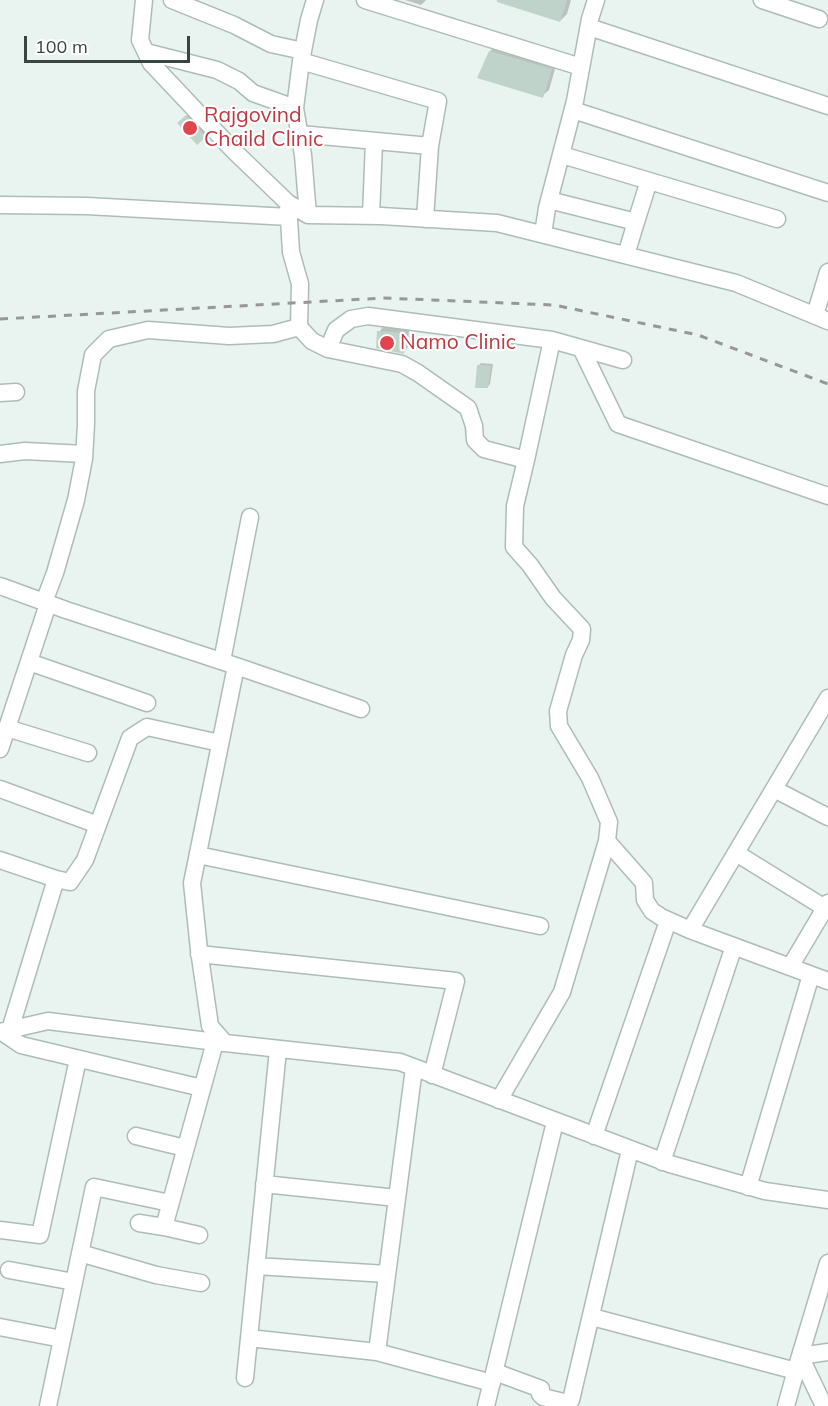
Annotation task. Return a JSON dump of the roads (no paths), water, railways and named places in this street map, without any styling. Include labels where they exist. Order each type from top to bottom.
[{"type":"street","points":[[144,0],[140,40],[151,63],[288,210],[291,252],[300,284],[299,327],[312,342],[328,349],[402,364],[433,382],[468,408],[474,426],[475,440],[484,449],[526,460]]},
{"type":"street","points":[[172,0],[302,56],[438,101],[430,146],[425,219]]},
{"type":"street","points":[[308,215],[300,134],[295,108],[302,56],[315,0]]},
{"type":"street","points":[[365,0],[581,67]]},
{"type":"street","points":[[543,234],[549,200],[573,110],[596,0]]},
{"type":"street","points":[[762,0],[819,19]]},
{"type":"street","points":[[589,27],[828,106]]},
{"type":"street","points":[[146,52],[217,70],[239,81],[253,93],[295,108]]},
{"type":"street","points":[[573,110],[828,193]]},
{"type":"street","points":[[300,134],[430,146]]},
{"type":"street","points":[[371,216],[374,142]]},
{"type":"street","points":[[561,155],[777,219]]},
{"type":"street","points":[[626,255],[647,187]]},
{"type":"street","points":[[549,200],[636,222]]},
{"type":"street","points":[[0,204],[288,210],[308,215],[497,223],[736,283],[821,318],[828,272]]},
{"type":"street","points":[[328,349],[336,330],[351,319],[368,316],[552,340],[623,360]]},
{"type":"street","points":[[0,749],[29,662],[76,500],[84,454],[87,382],[93,355],[109,339],[148,330],[229,336],[273,334],[299,327]]},
{"type":"street","points":[[499,1101],[562,992],[608,841],[609,822],[590,778],[559,726],[558,711],[574,655],[581,640],[582,629],[554,598],[530,565],[513,548],[514,506],[552,340]]},
{"type":"street","points":[[581,348],[618,424],[828,496]]},
{"type":"street","points":[[0,454],[25,451],[84,454]]},
{"type":"street","points":[[220,1043],[210,1026],[199,954],[192,883],[220,743],[250,517]]},
{"type":"street","points":[[0,586],[361,709]]},
{"type":"street","points":[[29,662],[147,703]]},
{"type":"street","points":[[690,930],[774,789],[821,727],[828,698]]},
{"type":"street","points":[[0,860],[70,882],[85,860],[130,738],[147,727],[220,743]]},
{"type":"street","points":[[7,728],[88,753]]},
{"type":"street","points":[[0,789],[98,825]]},
{"type":"street","points":[[774,789],[828,817]]},
{"type":"street","points":[[608,841],[644,883],[645,900],[652,911],[690,930],[828,981]]},
{"type":"street","points":[[736,853],[826,906],[790,967]]},
{"type":"street","points":[[198,855],[540,926]]},
{"type":"street","points":[[4,1031],[56,879]]},
{"type":"street","points":[[594,1136],[668,921]]},
{"type":"street","points":[[662,1162],[734,946]]},
{"type":"street","points":[[199,954],[456,981],[432,1075]]},
{"type":"street","points":[[748,1187],[811,975]]},
{"type":"street","points":[[4,1031],[48,1021],[278,1050],[400,1062],[662,1162],[765,1191],[828,1200]]},
{"type":"street","points":[[4,1031],[21,1045],[202,1088]]},
{"type":"street","points":[[164,1227],[202,1088],[220,1043]]},
{"type":"street","points":[[245,1378],[278,1050]]},
{"type":"street","points":[[0,1230],[39,1235],[78,1059]]},
{"type":"street","points":[[377,1352],[414,1068]]},
{"type":"street","points":[[486,1406],[555,1122]]},
{"type":"street","points":[[136,1136],[185,1148]]},
{"type":"street","points":[[249,1338],[377,1352],[493,1377],[542,1384],[540,1394],[543,1397],[568,1403],[571,1400],[592,1317],[630,1150]]},
{"type":"street","points":[[264,1184],[397,1198]]},
{"type":"street","points":[[48,1406],[94,1187],[170,1203]]},
{"type":"street","points":[[139,1223],[199,1235]]},
{"type":"street","points":[[80,1253],[156,1275],[201,1283]]},
{"type":"street","points":[[786,1406],[828,1263]]},
{"type":"street","points":[[256,1266],[387,1274]]},
{"type":"street","points":[[9,1270],[74,1282]]},
{"type":"street","points":[[592,1317],[798,1364],[828,1352]]},
{"type":"street","points":[[0,1327],[62,1339]]},
{"type":"street","points":[[798,1364],[824,1406]]},
{"type":"railway","points":[[0,319],[384,298],[554,305],[698,335],[828,384]]},
{"type":"place","name":"Rajgovind Chaild Clinic","points":[[190,128]]},
{"type":"place","name":"Namo Clinic","points":[[387,343]]}]
